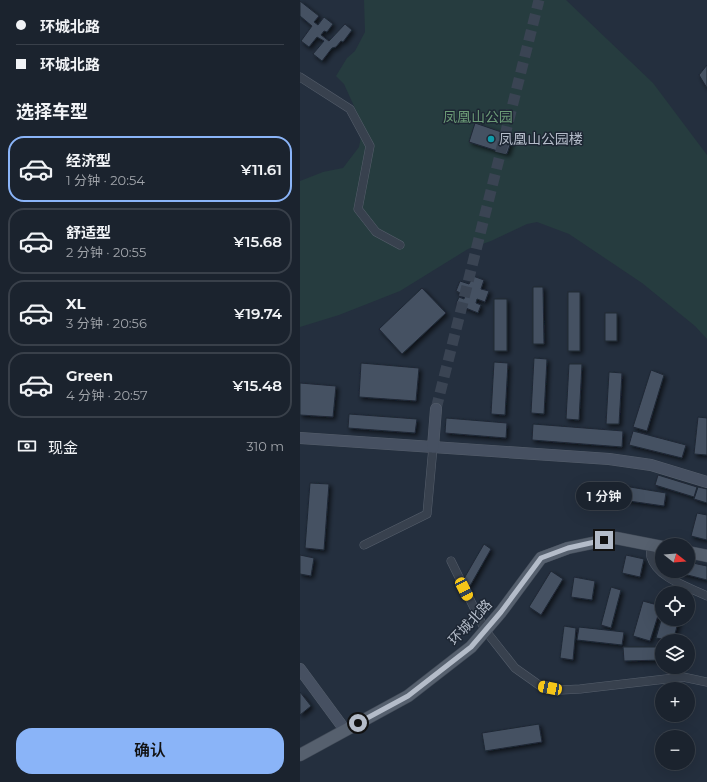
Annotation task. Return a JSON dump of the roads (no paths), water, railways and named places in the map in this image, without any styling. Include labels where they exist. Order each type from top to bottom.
[{"type":"main road","name":"环城北路","points":[[300,755],[408,696],[471,647],[541,558],[568,548],[616,538],[655,546]]},
{"type":"main road","points":[[695,553],[707,556]]},
{"type":"street","points":[[300,77],[350,108],[370,146],[358,209],[376,232],[400,245]]},
{"type":"street","points":[[364,545],[427,514],[436,409]]},
{"type":"street","points":[[300,438],[609,459],[651,465],[707,482]]},
{"type":"street","points":[[655,549],[651,556],[655,564]]},
{"type":"street","points":[[451,561],[485,630],[515,668],[539,685],[562,690],[683,677],[707,682]]},
{"type":"street","points":[[671,578],[707,596]]},
{"type":"street","points":[[300,669],[345,730]]},
{"type":"tunnel","points":[[436,409],[539,0]]},
{"type":"place","name":"凤凰山公园楼","points":[[491,139]]},
{"type":"park label","name":"凤凰山公园","points":[[478,117]]}]
